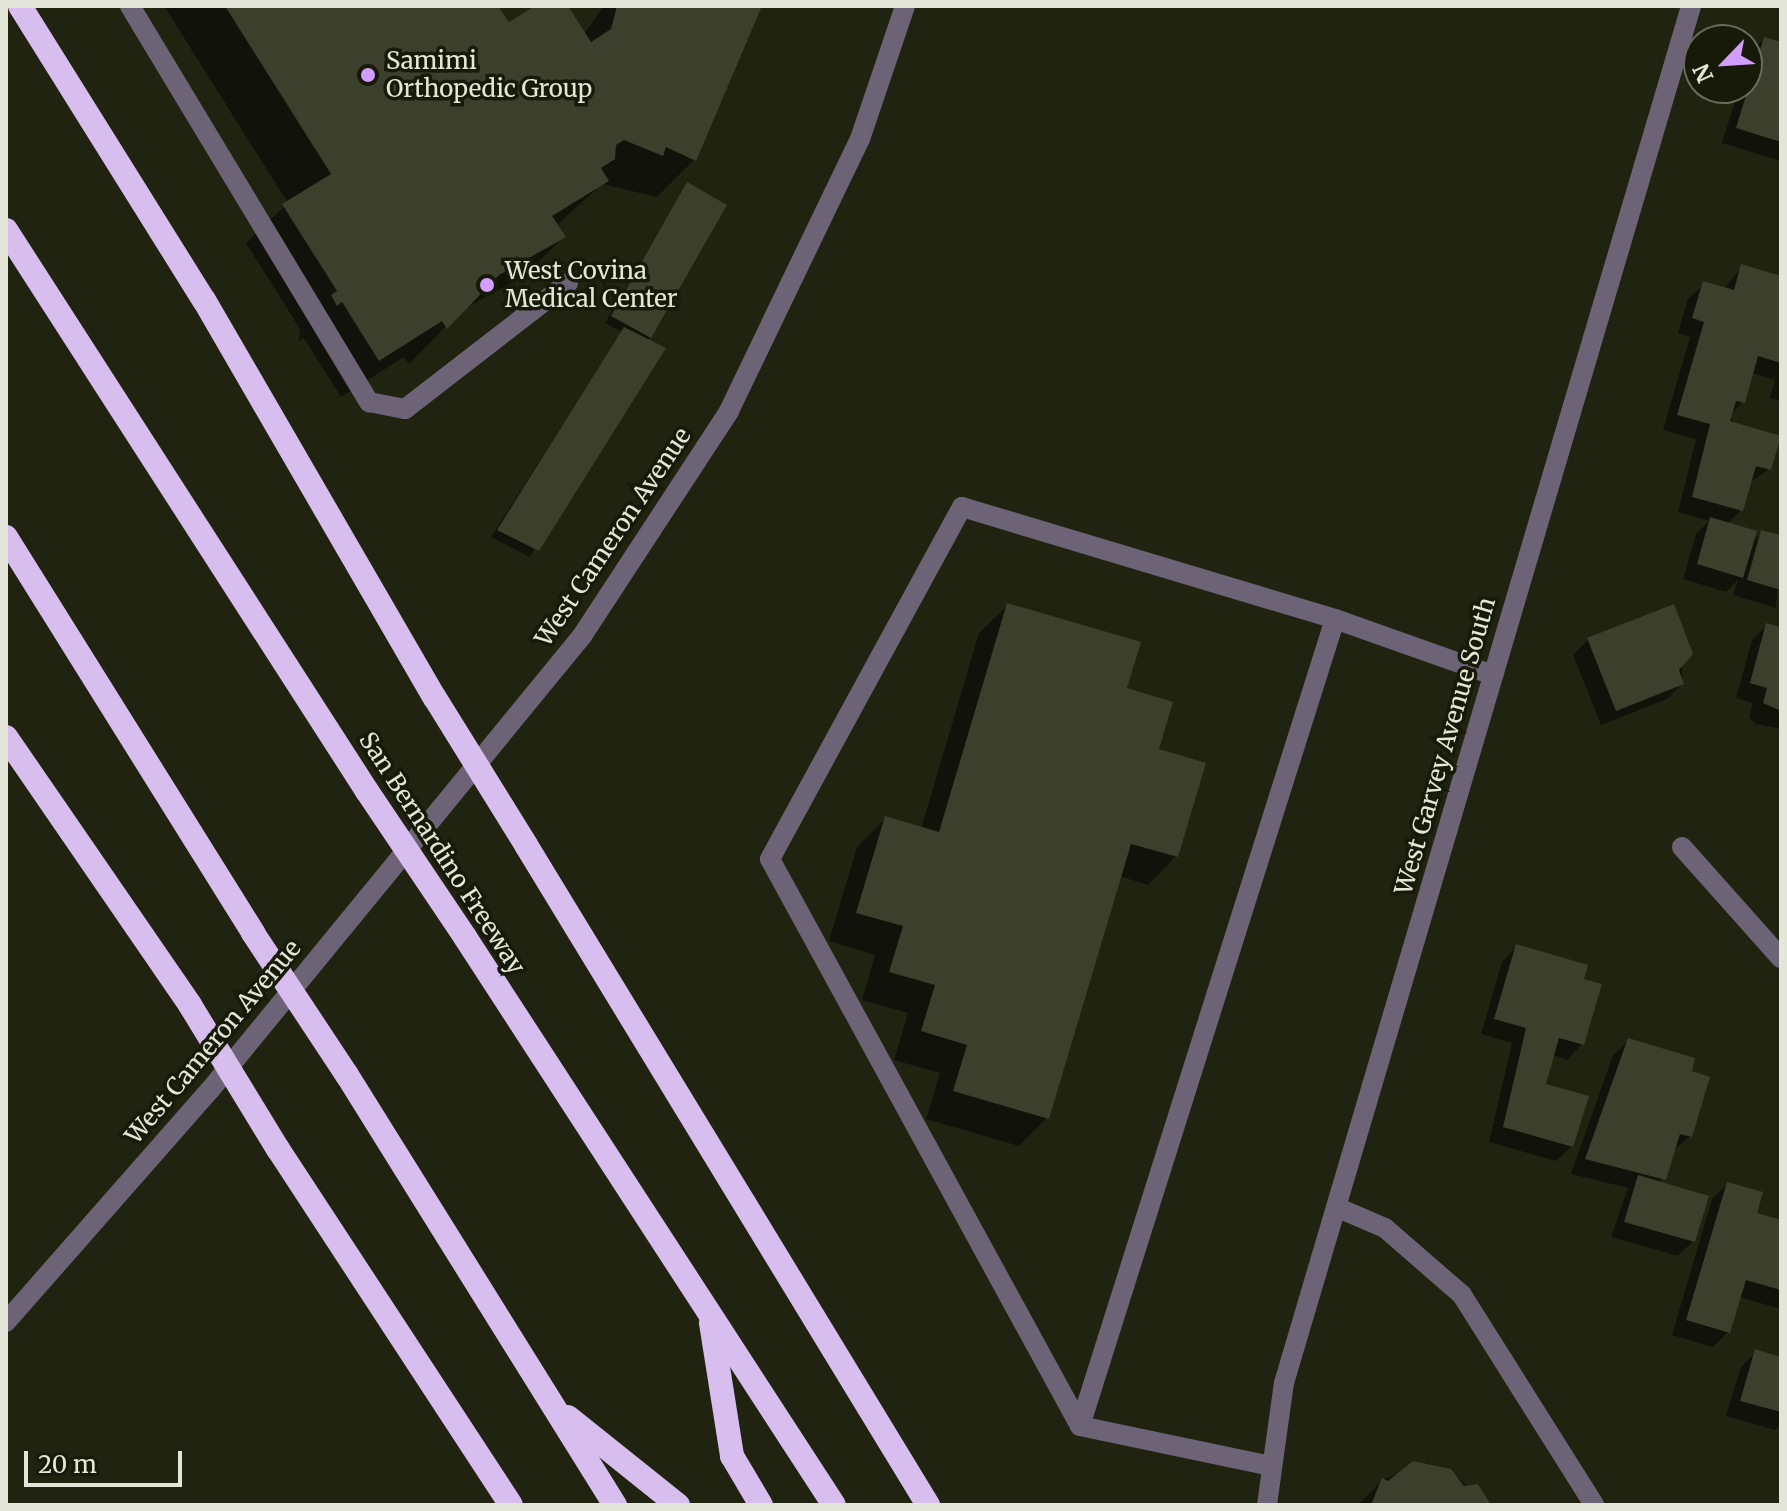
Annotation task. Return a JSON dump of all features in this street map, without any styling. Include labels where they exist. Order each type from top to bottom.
[{"type":"highway","points":[[20,6],[204,300],[435,698],[928,1505]]},
{"type":"highway","name":"San Bernardino Freeway","points":[[6,230],[367,791],[834,1505]]},
{"type":"highway","points":[[6,537],[615,1505]]},
{"type":"highway","points":[[6,737],[190,1005],[278,1149],[511,1505]]},
{"type":"highway","points":[[710,1312],[732,1456],[761,1505]]},
{"type":"highway","points":[[556,1408],[678,1505]]},
{"type":"street","points":[[130,6],[369,402],[405,409],[568,283]]},
{"type":"street","name":"West Cameron Avenue","points":[[6,1322],[210,1090],[582,636],[729,411],[860,139],[905,6]]},
{"type":"street","name":"West Garvey Avenue South","points":[[1267,1505],[1284,1383],[1691,6]]},
{"type":"street","points":[[1271,1466],[1080,1426],[770,859],[962,507],[1335,619],[1493,675]]},
{"type":"street","points":[[1080,1426],[1335,619]]},
{"type":"street","points":[[1682,847],[1781,958]]},
{"type":"street","points":[[1336,1207],[1385,1228],[1462,1295],[1594,1505]]},
{"type":"building","points":[[225,6],[498,6],[509,22],[535,6],[568,6],[591,42],[611,29],[617,6],[762,6],[696,161],[666,147],[663,156],[624,140],[616,145],[615,159],[601,168],[609,181],[552,216],[566,237],[499,275],[447,329],[442,321],[379,361],[342,302],[337,306],[331,295],[337,291],[282,204],[331,174]]},
{"type":"building","points":[[1764,37],[1781,42],[1781,142],[1736,128],[1743,104],[1763,104]]},
{"type":"building","points":[[687,182],[727,205],[651,338],[611,316]]},
{"type":"building","points":[[1741,264],[1781,276],[1781,363],[1758,356],[1745,403],[1736,401],[1730,421],[1781,436],[1771,470],[1756,466],[1743,511],[1692,497],[1710,424],[1677,415],[1704,322],[1692,318],[1703,281],[1734,290]]},
{"type":"building","points":[[624,327],[666,348],[539,551],[497,530]]},
{"type":"building","points":[[1710,517],[1757,531],[1743,578],[1697,564]]},
{"type":"building","points":[[1761,530],[1781,535],[1781,590],[1747,580]]},
{"type":"building","points":[[1007,603],[1141,642],[1127,688],[1173,702],[1159,749],[1206,763],[1178,857],[1131,844],[1049,1119],[953,1091],[967,1045],[921,1031],[935,985],[889,972],[903,926],[856,913],[885,816],[939,832]]},
{"type":"building","points":[[1674,604],[1693,654],[1679,670],[1684,684],[1616,711],[1587,638]]},
{"type":"building","points":[[1766,623],[1781,627],[1781,711],[1763,703],[1767,688],[1750,683]]},
{"type":"building","points":[[1516,944],[1588,965],[1584,979],[1602,984],[1584,1045],[1559,1038],[1546,1084],[1589,1096],[1573,1147],[1503,1127],[1526,1028],[1494,1019]]},
{"type":"building","points":[[1628,1038],[1695,1058],[1692,1071],[1710,1077],[1692,1137],[1680,1134],[1666,1180],[1585,1159]]},
{"type":"building","points":[[1638,1175],[1709,1196],[1695,1242],[1624,1222]]},
{"type":"building","points":[[1727,1182],[1763,1192],[1757,1213],[1781,1220],[1781,1290],[1746,1280],[1730,1333],[1686,1320]]},
{"type":"building","points":[[1755,1349],[1781,1357],[1781,1412],[1740,1401]]},
{"type":"building","points":[[1413,1461],[1451,1469],[1464,1486],[1478,1484],[1491,1505],[1371,1505],[1382,1478],[1388,1481]]},
{"type":"place","name":"Samimi Orthopedic Group","points":[[368,75]]},
{"type":"place","name":"West Covina Medical Center","points":[[487,285]]}]
